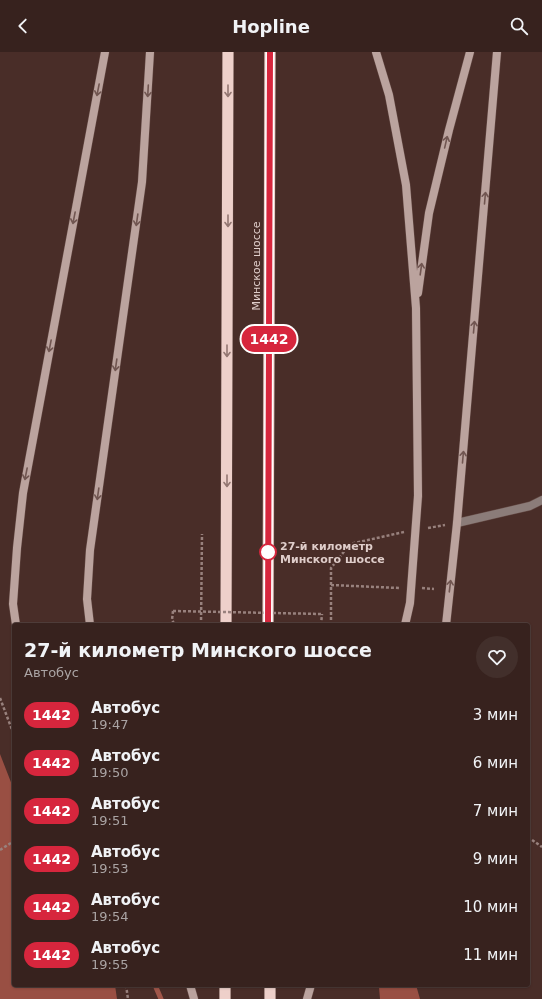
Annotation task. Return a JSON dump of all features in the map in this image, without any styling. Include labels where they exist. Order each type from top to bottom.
[{"type":"highway","points":[[226,623],[228,52]]},
{"type":"highway","name":"Минское шоссе","points":[[268,623],[270,52]]},
{"type":"highway","points":[[225,987],[225,999]]},
{"type":"highway","points":[[270,987],[270,999]]},
{"type":"main road","points":[[16,623],[13,604],[23,493],[105,52]]},
{"type":"main road","points":[[90,623],[87,599],[90,550],[142,182],[150,52]]},
{"type":"main road","points":[[376,52],[389,95],[406,185],[416,308],[418,496],[410,603],[406,623]]},
{"type":"main road","points":[[416,308],[429,213],[470,52]]},
{"type":"main road","points":[[446,623],[457,523],[497,52]]},
{"type":"main road","points":[[191,987],[194,999]]},
{"type":"main road","points":[[307,999],[310,987]]},
{"type":"street","points":[[457,523],[530,506],[542,500]]},
{"type":"path","points":[[426,529],[457,523]]},
{"type":"path","points":[[331,623],[331,568],[350,544],[410,531]]},
{"type":"path","points":[[201,623],[202,534]]},
{"type":"path","points":[[331,586],[402,588]]},
{"type":"path","points":[[418,588],[434,589]]},
{"type":"path","points":[[174,623],[172,620],[173,611],[322,614],[321,623]]},
{"type":"path","points":[[0,698],[12,730]]},
{"type":"path","points":[[530,838],[542,847]]},
{"type":"path","points":[[0,850],[12,842]]},
{"type":"path","points":[[126,987],[128,999]]},
{"type":"shaded area","points":[[0,754],[12,785],[12,987],[115,987],[117,999],[0,999]]},
{"type":"shaded area","points":[[379,987],[417,987],[420,999],[380,999]]},
{"type":"waterway","points":[[156,987],[161,999]]},
{"type":"bus line","name":"1442","points":[[268,623],[270,52]]},
{"type":"place","name":"27-й километр Минского шоссе","points":[[268,552]]}]
